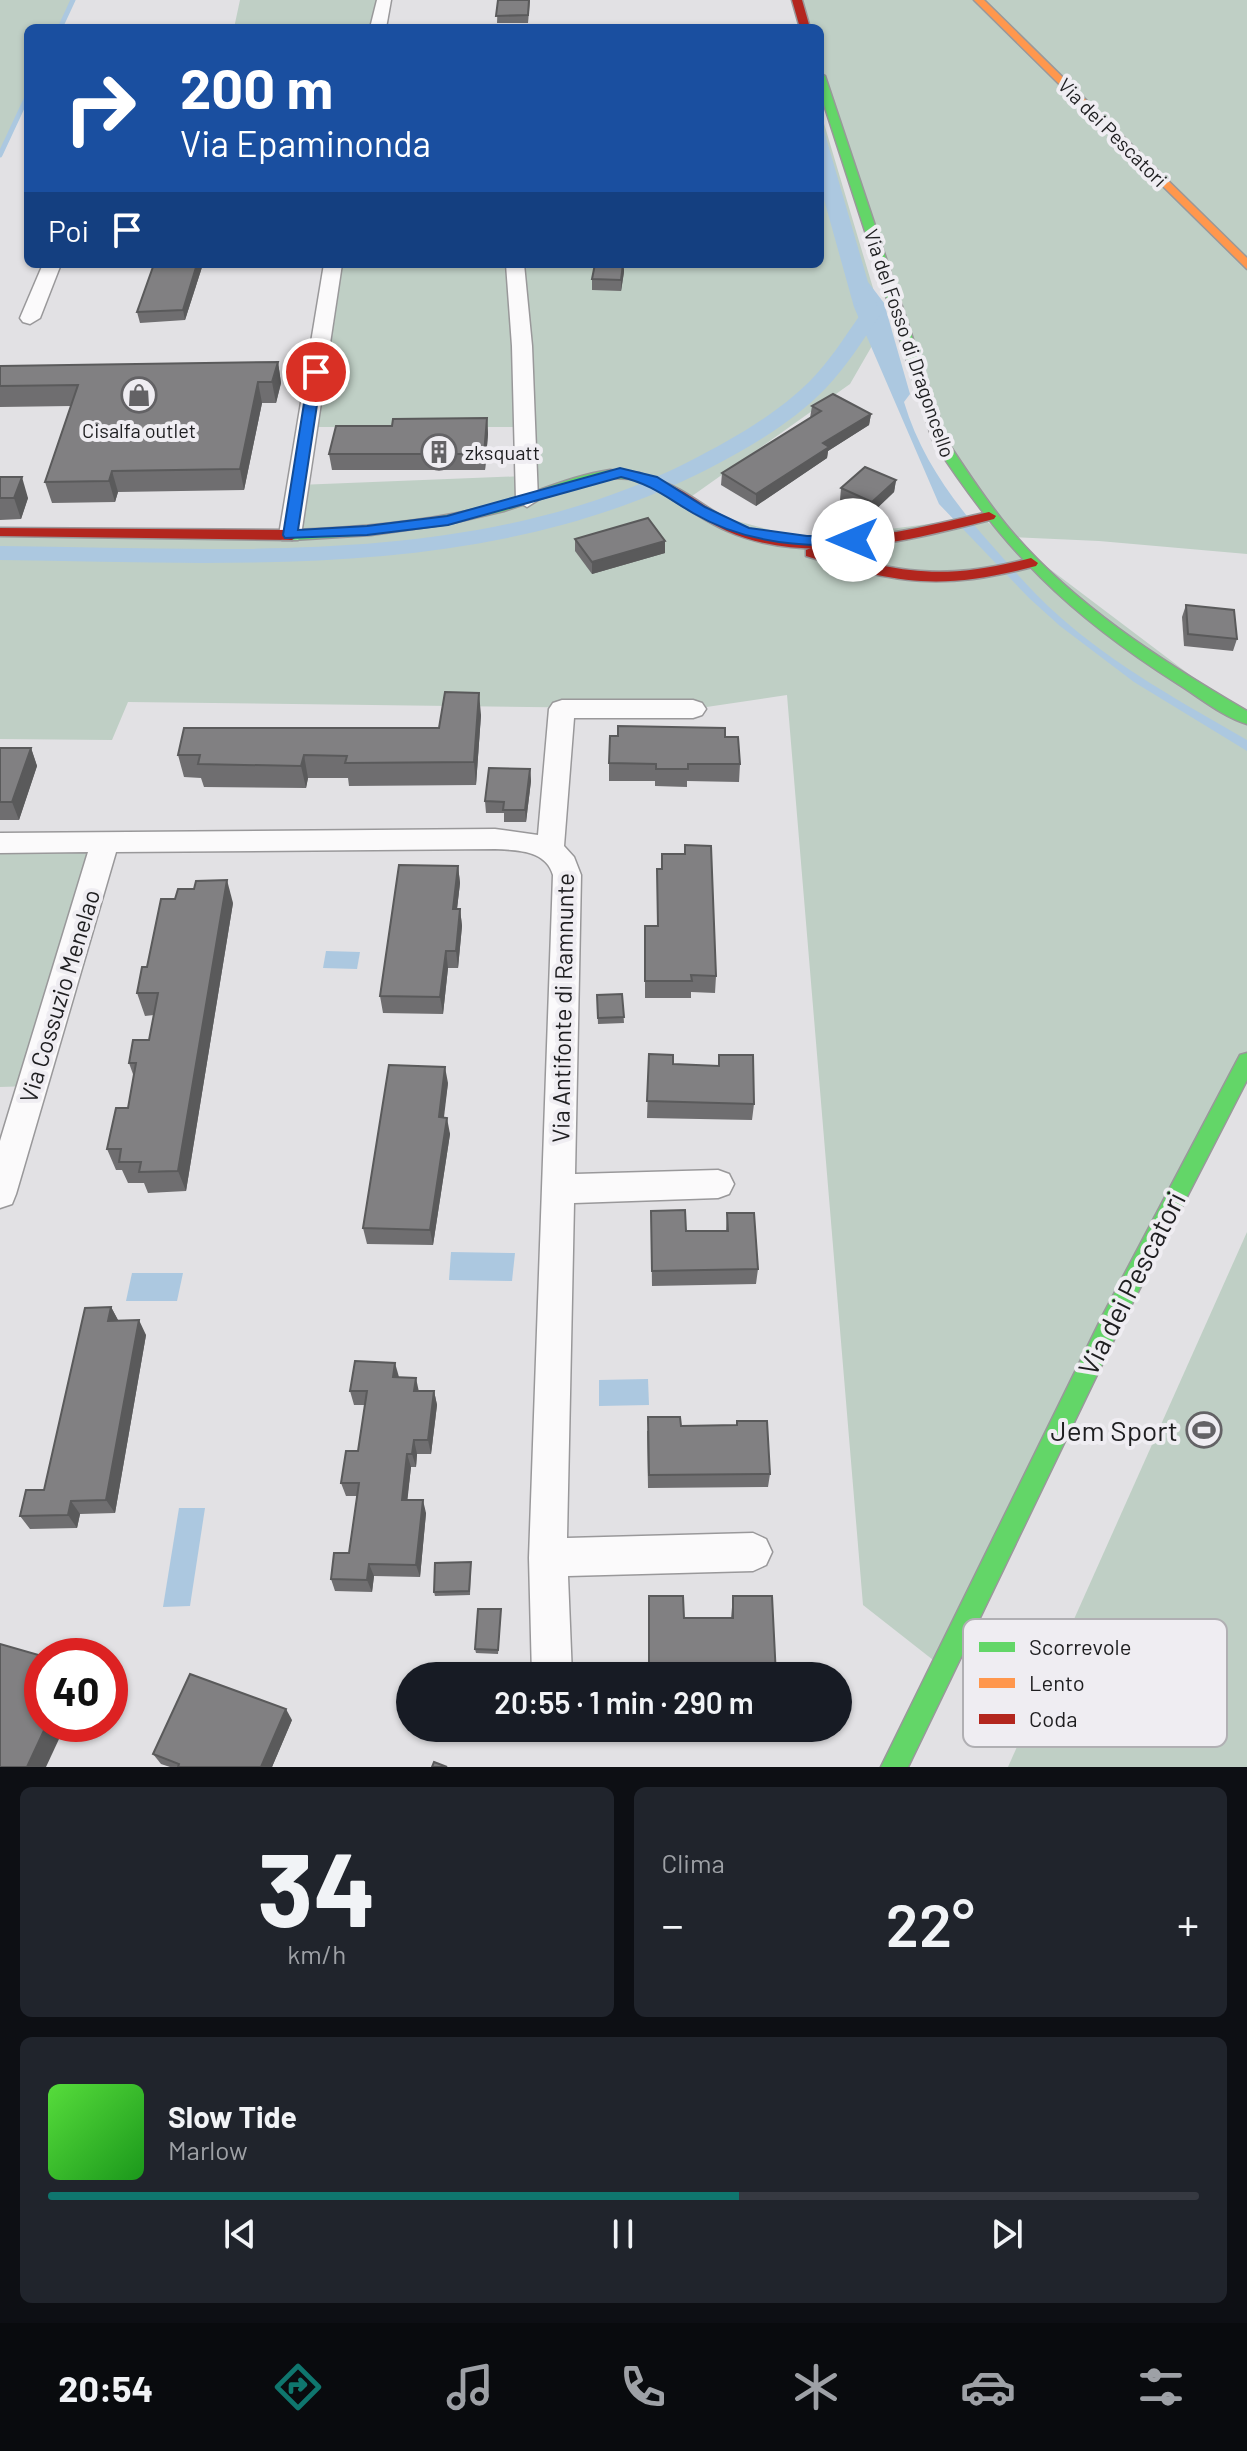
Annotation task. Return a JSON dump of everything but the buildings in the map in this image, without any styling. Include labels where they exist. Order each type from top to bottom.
[{"type":"street","points":[[379,24],[384,0]]},
{"type":"street","points":[[797,0],[804,24]]},
{"type":"street","name":"Via dei Pescatori","points":[[979,0],[1247,265]]},
{"type":"street","name":"Via del Fosso di Dragoncello","points":[[824,88],[940,441],[985,517],[1028,564],[1081,608],[1158,665],[1247,718]]},
{"type":"street","points":[[30,318],[50,268]]},
{"type":"street","points":[[290,535],[332,268]]},
{"type":"street","points":[[515,268],[522,346],[527,500]]},
{"type":"street","points":[[0,532],[290,535],[432,523],[527,500],[606,474],[636,474],[746,533],[864,567],[937,580],[987,575],[1028,564]]},
{"type":"street","points":[[746,533],[807,540],[867,539],[985,517]]},
{"type":"street","points":[[864,567],[862,558],[867,539]]},
{"type":"street","points":[[550,849],[562,709],[693,709]]},
{"type":"street","name":"Via Antifonte di Ramnunte","points":[[0,843],[495,839],[522,841],[550,849],[562,859],[567,875],[548,1558],[552,1662]]},
{"type":"street","name":"Via Cossuzio Menelao","points":[[0,1194],[105,843]]},
{"type":"street","name":"Via dei Pescatori","points":[[966,1619],[1112,1320],[1247,1061]]},
{"type":"street","points":[[559,1189],[718,1184]]},
{"type":"street","points":[[548,1558],[753,1552]]},
{"type":"street","name":"Via dei Pescatori","points":[[894,1767],[963,1626]]},
{"type":"shaded area","points":[[0,0],[73,0],[62,24],[24,24],[24,104],[0,155]]},
{"type":"shaded area","points":[[240,0],[384,0],[379,24],[235,24]]},
{"type":"shaded area","points":[[797,0],[1247,0],[1247,554],[1099,541],[1008,537],[963,484],[824,84],[824,24],[805,24]]},
{"type":"shaded area","points":[[824,123],[884,325],[850,384],[685,501],[700,511],[807,540],[981,517],[1247,718],[1247,1061],[966,1619],[963,1619],[963,1625],[942,1667],[863,1605],[787,695],[693,709],[128,702],[112,740],[0,739],[0,535],[290,535],[298,485],[525,476],[523,427],[307,427],[334,268],[824,268]]},
{"type":"shaded area","points":[[0,843],[105,843],[32,1086],[0,1087]]},
{"type":"shaded area","name":"Jem Sport","points":[[1247,1232],[1247,1767],[1008,1767],[1017,1747],[1227,1747],[1227,1619],[1074,1619]]},
{"type":"water","points":[[824,131],[868,282],[884,303],[910,394],[904,402],[928,459],[950,493],[1005,560],[1059,616],[1126,667],[1247,740],[1247,751],[1134,682],[1060,626],[939,504],[854,307],[824,199]]},
{"type":"water","points":[[326,951],[360,952],[357,969],[323,968]]},
{"type":"water","points":[[451,1252],[515,1253],[512,1281],[449,1280]]},
{"type":"water","points":[[132,1273],[183,1273],[177,1301],[126,1301]]},
{"type":"water","points":[[648,1379],[649,1405],[599,1406],[599,1380]]},
{"type":"water","points":[[179,1508],[205,1508],[190,1606],[163,1607]]},
{"type":"waterway","points":[[62,24],[73,0]]},
{"type":"waterway","points":[[0,155],[24,104]]},
{"type":"waterway","points":[[0,553],[282,555],[376,550],[469,540],[560,521],[648,491],[732,448],[783,414],[828,374],[870,315],[863,293]]},
{"type":"traffic: fast","points":[[824,88],[940,441],[970,488],[1002,530],[1074,601],[1155,662],[1247,718]]},
{"type":"traffic: fast","points":[[292,535],[371,530],[448,520],[610,474],[635,476],[657,484]]},
{"type":"traffic: fast","points":[[966,1619],[1112,1320],[1247,1061]]},
{"type":"traffic: fast","points":[[894,1767],[963,1626]]},
{"type":"traffic: slow","points":[[979,0],[1247,265]]},
{"type":"traffic: jam","points":[[797,0],[804,24]]},
{"type":"traffic: jam","points":[[657,484],[733,528],[774,539],[805,542],[867,540],[989,516]]},
{"type":"traffic: jam","points":[[0,532],[292,535]]},
{"type":"traffic: jam","points":[[811,553],[870,570],[920,578],[970,576],[1031,563]]},
{"type":"place","name":"Cisalfa outlet","points":[[139,395]]},
{"type":"place","name":"zksquatt","points":[[439,452]]},
{"type":"place","name":"Jem Sport","points":[[1204,1430]]},
{"type":"route","points":[[316,372],[290,535],[413,526],[448,520],[479,514],[606,474],[620,473],[636,474],[652,480],[684,502],[746,533],[807,540],[853,540]]}]
